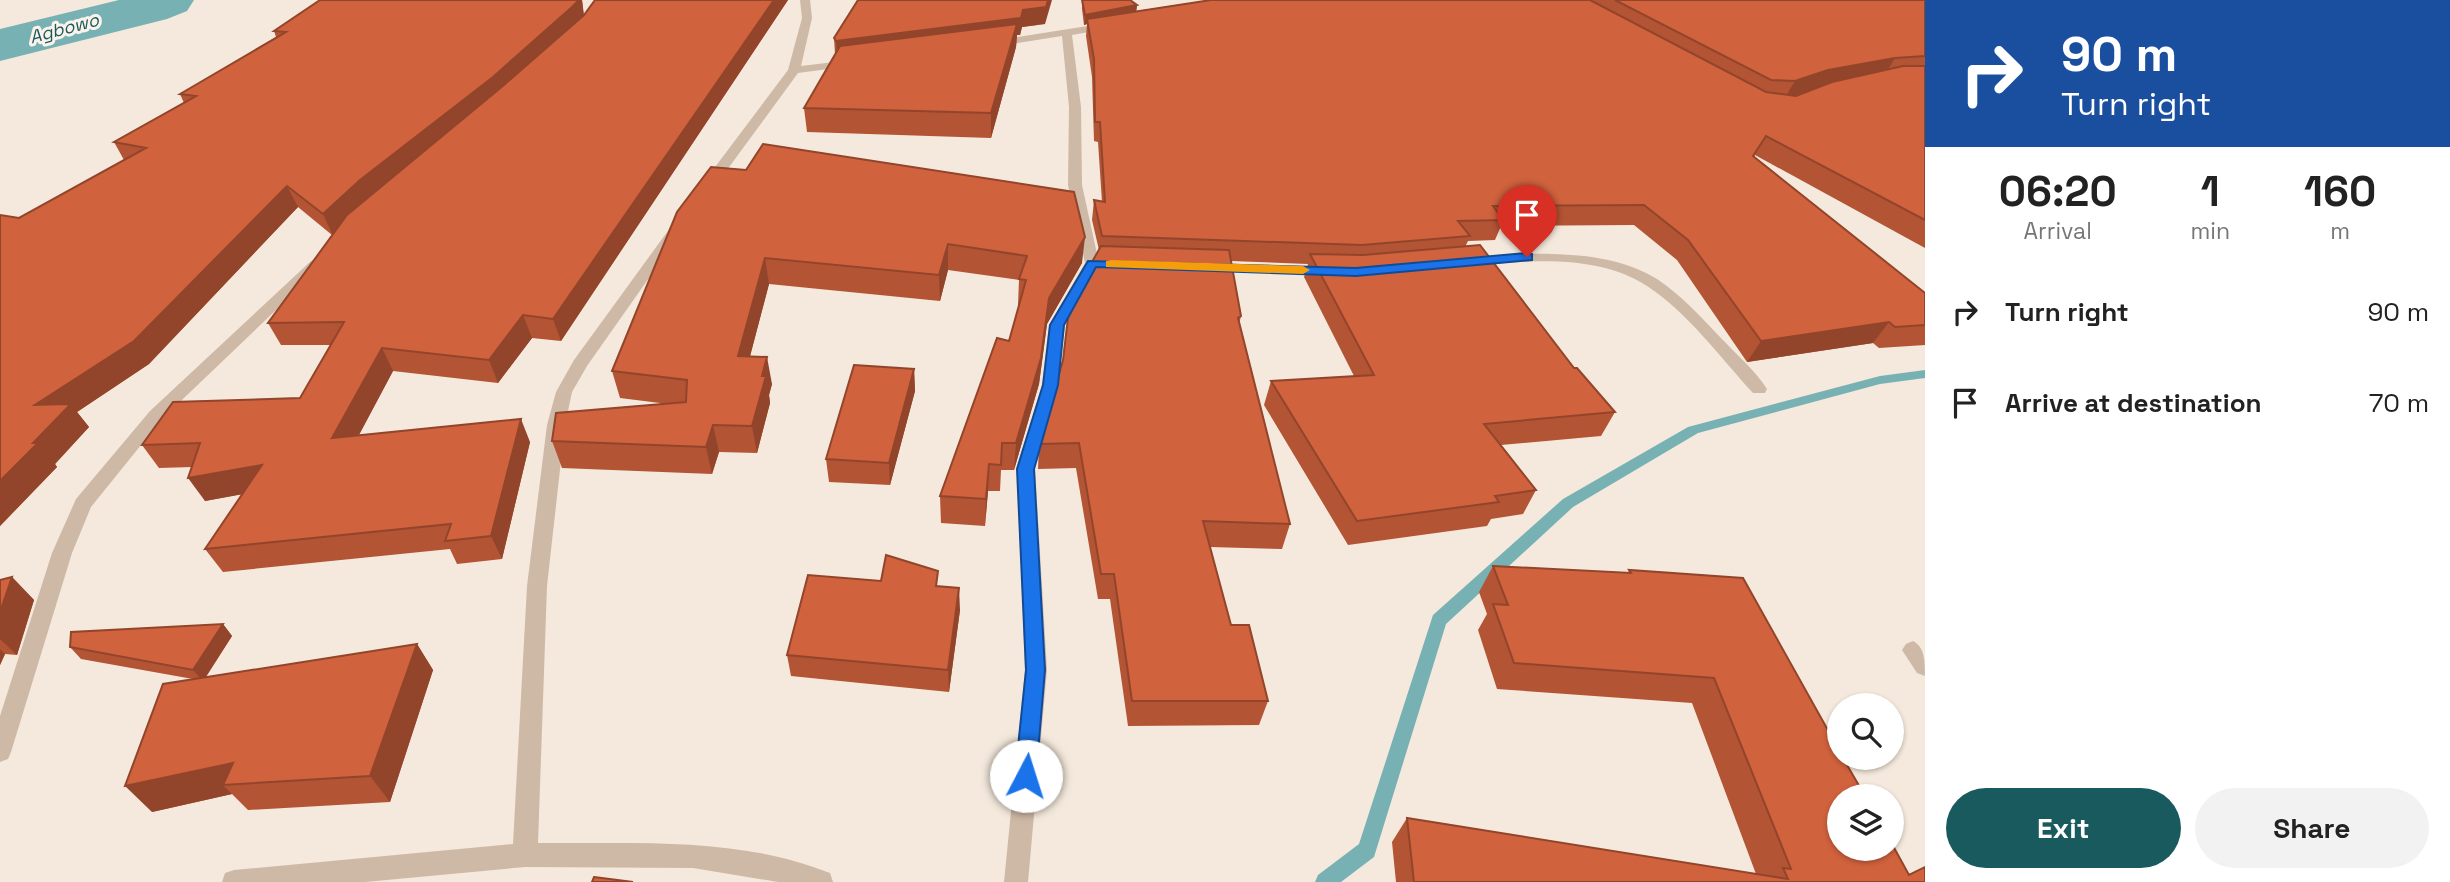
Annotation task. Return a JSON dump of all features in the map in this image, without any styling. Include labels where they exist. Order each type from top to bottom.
[{"type":"street","points":[[702,194],[794,70],[807,18],[805,0]]},
{"type":"street","points":[[987,45],[1067,34],[1120,23]]},
{"type":"street","points":[[1016,882],[1035,670],[1026,469],[1050,385],[1057,325],[1098,264],[1076,185],[1075,107],[1067,34]]},
{"type":"street","points":[[794,70],[868,61]]},
{"type":"street","points":[[525,855],[537,586],[553,443],[564,392],[580,364],[687,214]]},
{"type":"street","points":[[0,752],[62,553],[83,504],[156,415],[327,253]]},
{"type":"street","points":[[1448,264],[1527,257],[1583,260],[1638,275],[1660,289],[1759,389]]},
{"type":"street","points":[[1194,266],[1342,271]]},
{"type":"street","points":[[234,882],[525,855],[693,856],[772,868],[821,882]]},
{"type":"building","points":[[320,0],[579,0],[493,77],[360,180],[323,214],[287,186],[134,341],[35,405],[71,404],[33,443],[38,443],[0,481],[0,215],[19,218],[146,148],[114,142],[196,96],[180,94],[286,32],[274,31]]},
{"type":"building","points":[[595,0],[774,0],[553,319],[523,315],[489,360],[382,348],[332,438],[521,419],[491,536],[445,541],[451,524],[205,549],[262,465],[188,478],[200,443],[142,445],[173,402],[300,398],[344,322],[268,323],[347,215],[504,85],[584,15]]},
{"type":"building","points":[[858,0],[1048,0],[1046,7],[1023,10],[1021,18],[836,41],[834,38]]},
{"type":"building","points":[[1082,0],[1130,0],[1137,5],[1085,15]]},
{"type":"building","points":[[1211,0],[1590,0],[1766,92],[1796,96],[1832,82],[1903,66],[1925,66],[1925,220],[1766,136],[1753,156],[1925,293],[1925,325],[1895,327],[1889,322],[1761,341],[1688,240],[1644,205],[1493,206],[1503,220],[1458,221],[1470,236],[1362,245],[1102,236],[1094,200],[1105,202],[1100,122],[1095,122],[1094,59],[1087,19]]},
{"type":"building","points":[[1615,0],[1925,0],[1925,56],[1895,58],[1828,70],[1795,81],[1771,80]]},
{"type":"building","points":[[1017,24],[991,113],[804,108],[840,46]]},
{"type":"building","points":[[763,144],[1074,192],[1085,237],[1049,298],[1041,358],[1016,443],[1002,443],[1001,465],[989,464],[986,499],[940,496],[997,338],[1009,341],[1026,280],[1019,279],[1027,256],[948,244],[939,275],[765,258],[738,356],[767,357],[762,376],[766,376],[752,426],[713,425],[706,447],[552,441],[556,413],[686,402],[687,380],[612,371],[677,212],[711,167],[746,170]]},
{"type":"building","points":[[1480,245],[1574,368],[1577,368],[1615,412],[1484,424],[1536,490],[1495,496],[1499,502],[1357,521],[1271,381],[1374,375],[1310,254],[1363,255]]},
{"type":"building","points":[[1101,246],[1229,250],[1241,316],[1238,318],[1290,524],[1203,521],[1231,625],[1249,625],[1268,701],[1132,701],[1114,574],[1101,574],[1079,443],[1039,444],[1063,360],[1070,301]]},
{"type":"building","points":[[854,365],[914,369],[889,463],[826,459]]},
{"type":"building","points":[[886,555],[938,571],[936,586],[959,588],[948,670],[787,655],[808,575],[881,581]]},
{"type":"building","points":[[1493,566],[1631,573],[1629,570],[1743,578],[1827,728],[1827,770],[1850,770],[1858,784],[1827,784],[1827,861],[1901,861],[1909,875],[1925,867],[1925,882],[1414,882],[1407,818],[1788,879],[1783,868],[1791,869],[1714,678],[1514,663],[1493,604],[1508,605]]},
{"type":"building","points":[[12,577],[0,612],[0,580]]},
{"type":"building","points":[[223,624],[193,670],[70,647],[71,632]]},
{"type":"building","points":[[417,644],[370,776],[223,785],[233,763],[125,786],[163,684]]},
{"type":"building","points":[[594,877],[633,882],[592,882]]},
{"type":"waterway","name":"Agbowo","points":[[0,45],[149,8],[169,0]]},
{"type":"waterway","points":[[1325,882],[1367,850],[1439,620],[1568,503],[1693,430],[1880,380],[1925,374]]},
{"type":"slow traffic","points":[[1111,264],[1303,270]]},
{"type":"route","points":[[1026,776],[1035,670],[1026,469],[1050,385],[1057,325],[1092,263],[1356,272],[1527,257]]}]
